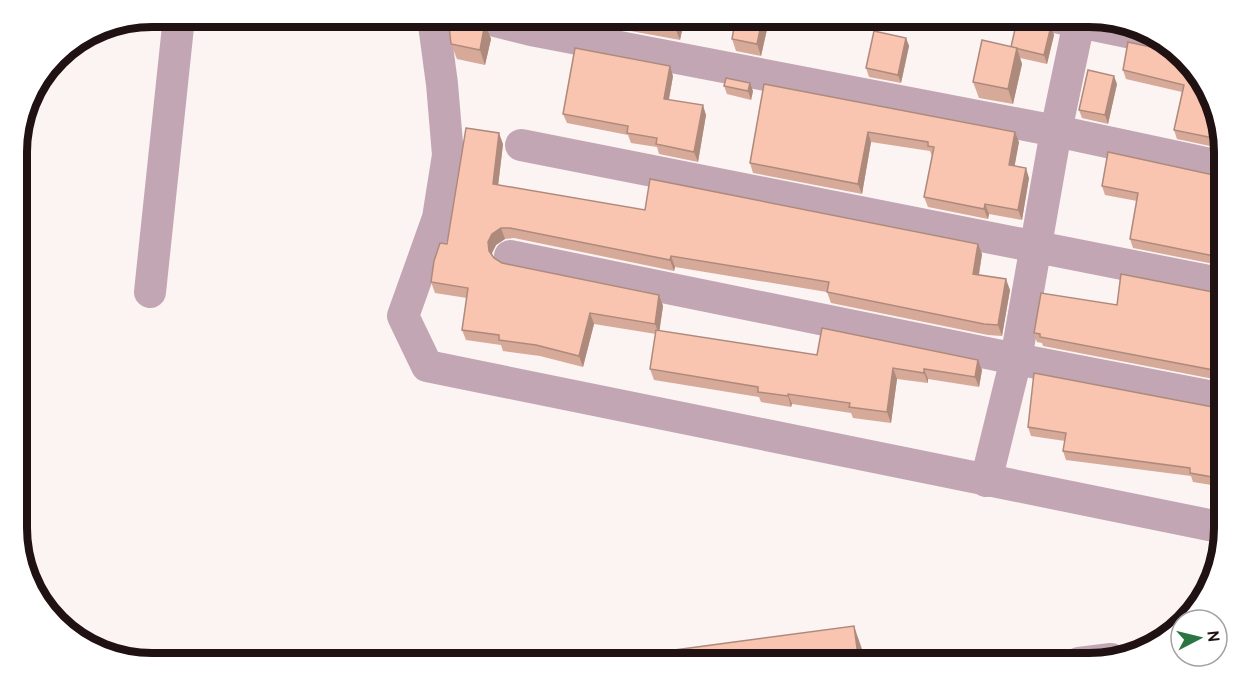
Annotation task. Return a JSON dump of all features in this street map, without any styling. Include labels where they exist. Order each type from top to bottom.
[{"type":"street","points":[[150,292],[178,27]]},
{"type":"street","points":[[435,27],[448,155],[438,218],[403,316],[427,366],[1214,526]]},
{"type":"street","points":[[520,27],[1056,130],[1214,165]]},
{"type":"street","points":[[986,481],[1016,360],[1056,130],[1071,27]]},
{"type":"street","points":[[521,145],[1214,282]]},
{"type":"street","points":[[510,256],[1016,360],[1214,397]]},
{"type":"building","points":[[449,27],[484,27],[480,50],[451,44]]},
{"type":"building","points":[[734,27],[761,27],[757,44],[732,39]]},
{"type":"building","points":[[1016,27],[1051,27],[1044,55],[1011,47]]},
{"type":"building","points":[[874,31],[906,38],[898,75],[866,68]]},
{"type":"building","points":[[982,40],[1017,48],[1008,89],[973,82]]},
{"type":"building","points":[[1128,42],[1158,48],[1183,70],[1193,83],[1207,112],[1213,138],[1174,130],[1184,85],[1123,70]]},
{"type":"building","points":[[575,48],[670,66],[664,99],[703,105],[694,152],[656,144],[657,138],[627,133],[628,126],[563,114]]},
{"type":"building","points":[[1088,70],[1114,76],[1105,115],[1079,110]]},
{"type":"building","points":[[726,78],[750,83],[748,91],[724,86]]},
{"type":"building","points":[[764,84],[1015,132],[1009,165],[1026,168],[1018,210],[985,204],[984,209],[924,197],[934,147],[928,146],[928,142],[868,132],[858,184],[750,163]]},
{"type":"building","points":[[466,128],[499,133],[493,184],[645,210],[650,179],[978,244],[973,274],[1006,279],[998,325],[827,292],[829,282],[671,256],[670,260],[501,228],[492,234],[488,242],[489,251],[502,263],[659,295],[655,324],[590,313],[579,356],[536,345],[499,340],[499,335],[462,330],[468,288],[431,282],[440,243],[447,244]]},
{"type":"building","points":[[1108,152],[1214,175],[1214,256],[1130,239],[1138,193],[1102,186]]},
{"type":"building","points":[[1121,274],[1214,292],[1214,370],[1040,337],[1040,334],[1034,333],[1041,293],[1117,305]]},
{"type":"building","points":[[822,328],[978,360],[975,377],[924,369],[924,373],[893,368],[887,412],[849,407],[850,403],[758,392],[758,387],[650,369],[656,330],[817,355]]},
{"type":"building","points":[[1034,373],[1214,407],[1214,477],[1190,473],[1190,468],[1063,451],[1066,433],[1028,427]]},
{"type":"building","points":[[854,626],[858,653],[660,653]]}]
